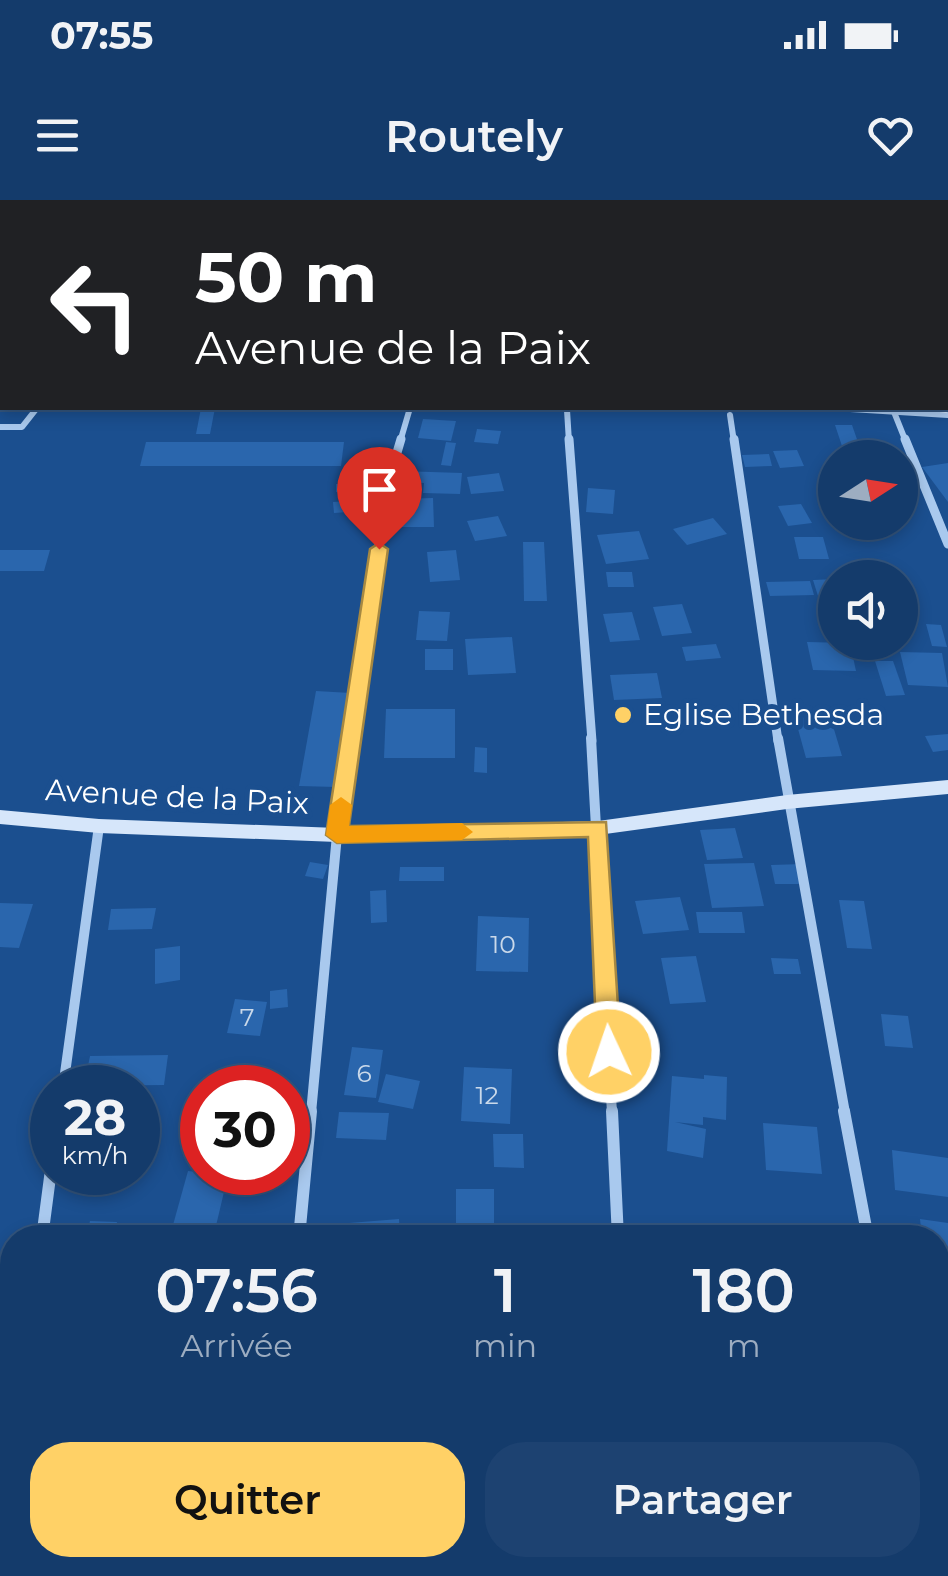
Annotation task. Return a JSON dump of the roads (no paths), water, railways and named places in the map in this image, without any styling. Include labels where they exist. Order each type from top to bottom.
[{"type":"street","points":[[540,200],[637,200]]},
{"type":"street","points":[[0,427],[22,427],[35,410]]},
{"type":"street","points":[[300,1225],[337,835],[388,483],[409,410]]},
{"type":"street","points":[[567,410],[598,828],[617,1225]]},
{"type":"street","points":[[864,410],[948,415]]},
{"type":"street","points":[[894,412],[948,544]]},
{"type":"street","points":[[730,415],[788,802],[866,1225]]},
{"type":"street","name":"Avenue de la Paix","points":[[0,817],[99,826],[337,835],[598,828],[788,802],[948,787]]},
{"type":"street","points":[[65,1065],[99,826]]},
{"type":"street","points":[[44,1225],[48,1195]]},
{"type":"place","name":"Eglise Bethesda","points":[[623,715]]}]
